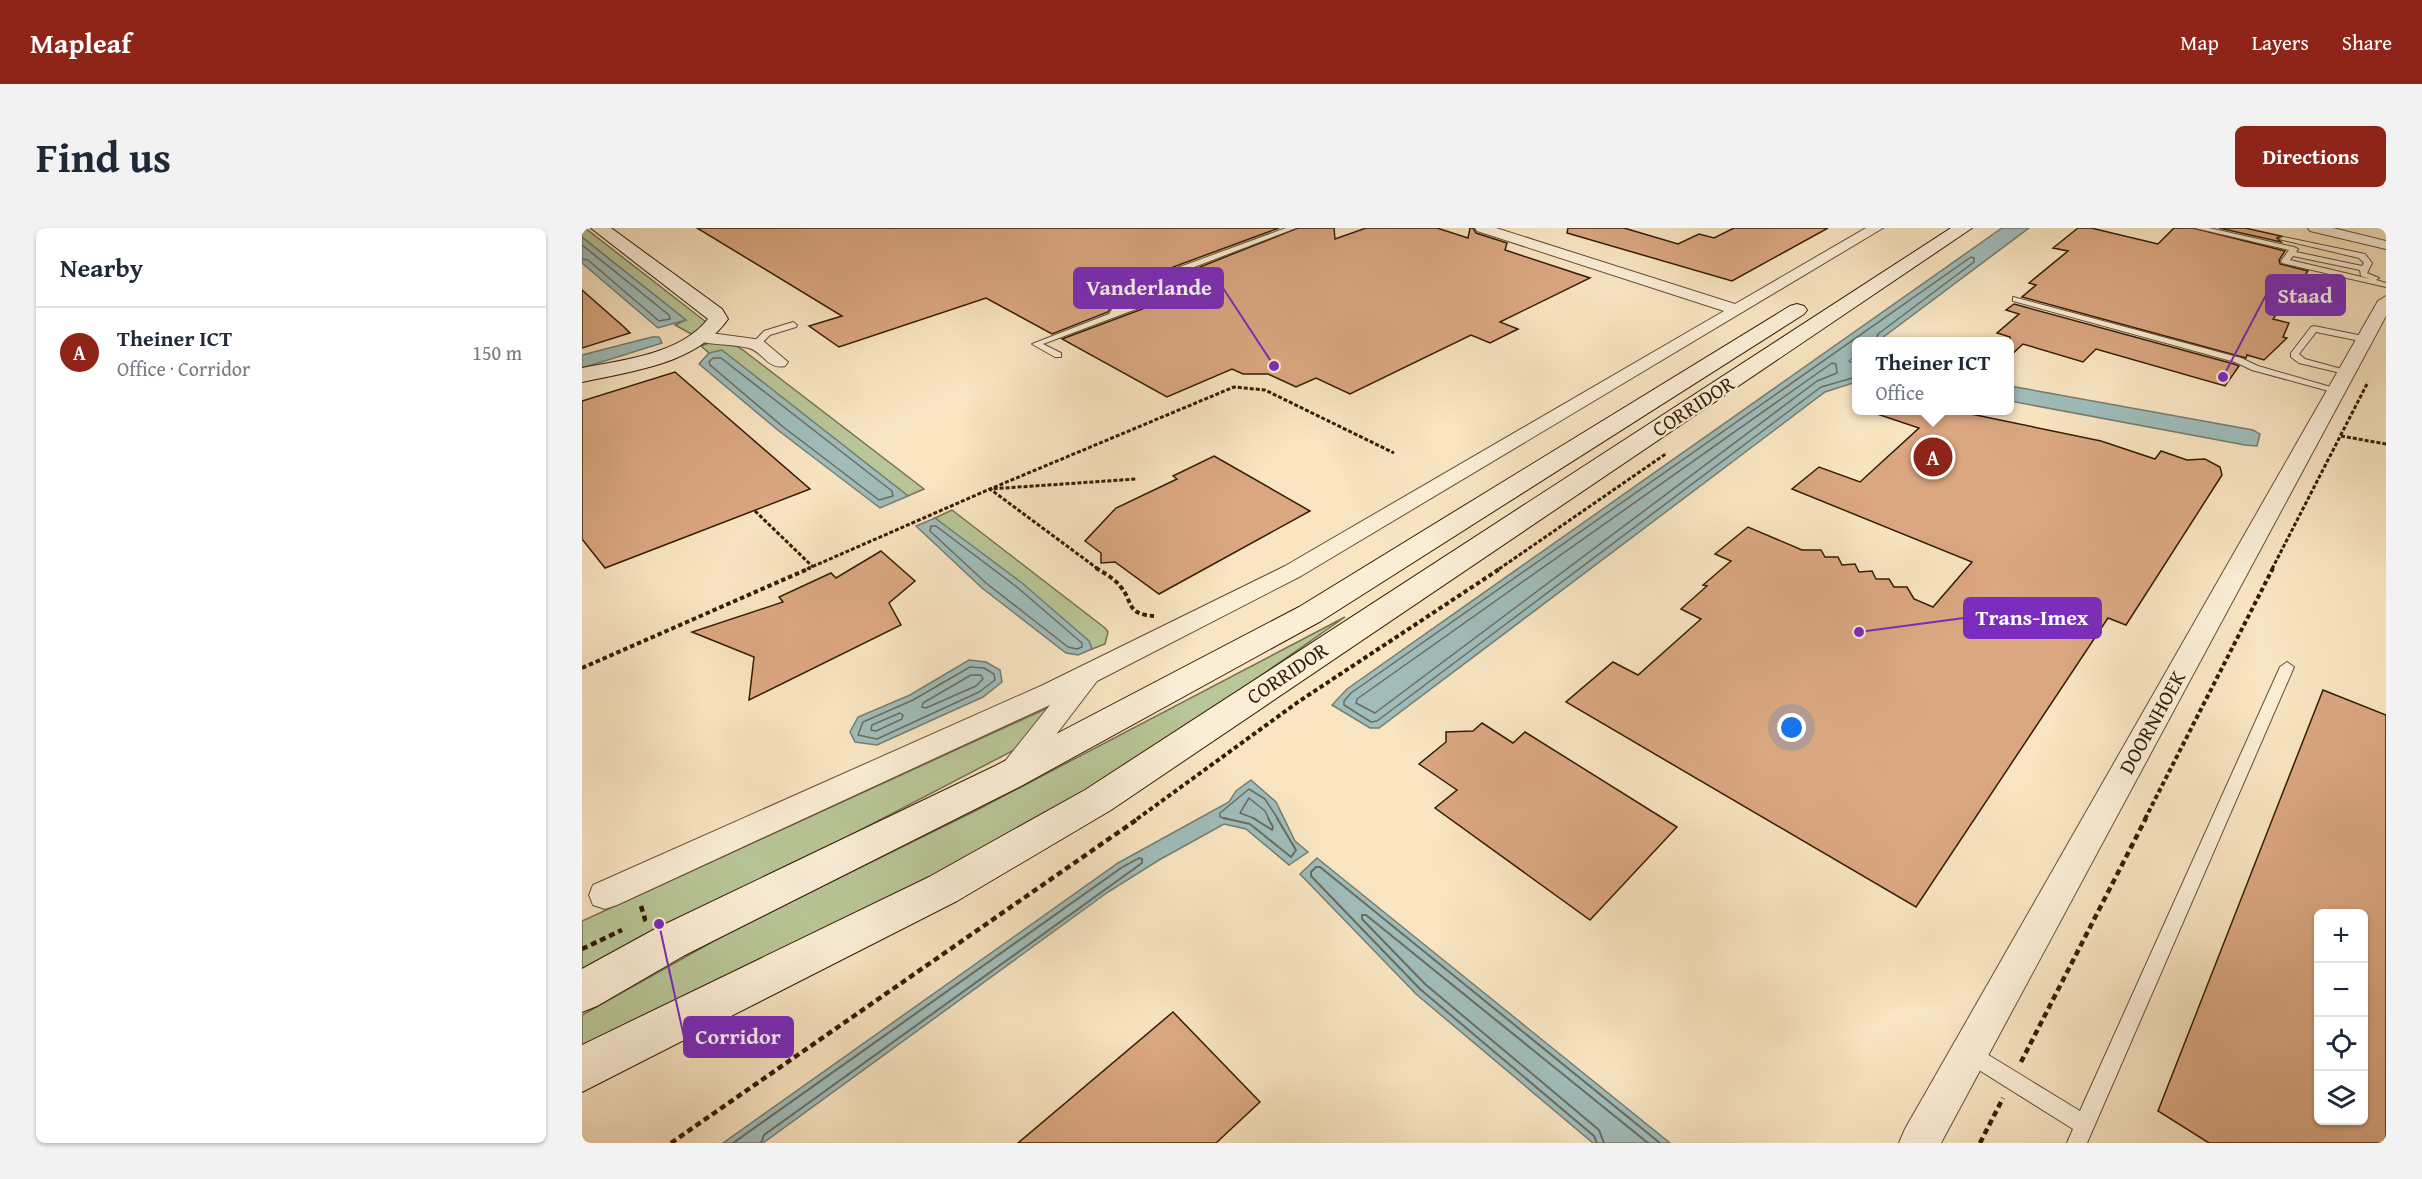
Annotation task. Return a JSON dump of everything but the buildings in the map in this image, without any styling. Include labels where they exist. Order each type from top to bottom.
[{"type":"main road","points":[[582,382],[703,337],[714,328],[718,319],[716,313],[600,228]]},
{"type":"main road","name":"CORRIDOR","points":[[582,992],[670,942],[1008,776],[1310,614],[1928,228]]},
{"type":"main road","name":"CORRIDOR","points":[[582,1069],[944,889],[1098,800],[1963,228]]},
{"type":"main road","points":[[582,375],[626,365]]},
{"type":"street","points":[[1482,228],[1735,309]]},
{"type":"street","name":"CORRIDOR","points":[[605,895],[825,797],[1088,675],[1293,571],[1875,228]]},
{"type":"street","points":[[2315,228],[2386,243]]},
{"type":"street","name":"DOORNHOEK","points":[[1919,1143],[2351,379],[2365,339],[2386,301]]},
{"type":"street","points":[[703,337],[762,338],[779,362]]},
{"type":"street","name":"CORRIDOR","points":[[1008,776],[1088,675]]},
{"type":"lane","points":[[1112,315],[1131,288],[1292,228]]},
{"type":"lane","points":[[2199,228],[2294,249],[2284,261],[2386,283]]},
{"type":"lane","points":[[2233,228],[2362,256],[2368,263],[2362,271],[2364,274],[2386,283]]},
{"type":"lane","points":[[2291,253],[2364,269]]},
{"type":"lane","points":[[1058,355],[1036,344],[1208,279],[1182,269]]},
{"type":"lane","points":[[2016,299],[2238,360],[2254,368],[2351,379]]},
{"type":"lane","points":[[762,338],[793,325]]},
{"type":"lane","points":[[2351,379],[2302,361],[2295,355],[2314,329],[2365,339]]},
{"type":"lane","points":[[1968,1053],[2012,1080],[2080,1134],[2287,667]]},
{"type":"path","name":"DOORNHOEK","points":[[1980,1143],[2341,436],[2351,379]]},
{"type":"path","points":[[582,668],[990,489],[1234,387],[1265,390],[1394,453]]},
{"type":"path","points":[[2341,436],[2386,444]]},
{"type":"path","name":"CORRIDOR","points":[[671,1143],[1097,848],[1298,702],[1463,594],[1673,448]]},
{"type":"path","points":[[990,489],[1136,479]]},
{"type":"path","points":[[990,489],[1121,586],[1126,604],[1136,613],[1159,616]]},
{"type":"path","points":[[755,511],[813,567]]},
{"type":"path","points":[[633,883],[645,919],[634,924]]},
{"type":"path","points":[[582,949],[624,929]]},
{"type":"green space","points":[[582,228],[585,228],[706,322],[691,334],[675,325],[685,320],[582,237]]},
{"type":"green space","points":[[709,343],[735,345],[743,350],[924,489],[908,496],[722,351],[709,353],[701,346]]},
{"type":"green space","points":[[952,510],[1105,628],[1108,632],[1105,644],[1092,649],[1089,641],[935,518]]},
{"type":"green space","points":[[1345,617],[1177,734],[1085,793],[977,853],[582,1057],[582,1015],[735,929],[977,810]]},
{"type":"green space","points":[[1054,705],[1018,748],[582,975],[582,921]]},
{"type":"water","points":[[2002,228],[2029,228],[1883,337],[1852,337],[1852,359],[1849,361],[1852,362],[1852,383],[1825,392],[1379,728],[1370,728],[1332,705],[1347,689]]},
{"type":"water","points":[[582,237],[686,320],[658,328],[582,263]]},
{"type":"water","points":[[659,337],[662,343],[582,368],[582,355]]},
{"type":"water","points":[[722,350],[908,496],[880,508],[779,431],[699,364],[709,353]]},
{"type":"water","points":[[2014,387],[2253,430],[2260,434],[2257,446],[2014,402]]},
{"type":"water","points":[[935,518],[1022,583],[1089,641],[1092,649],[1078,655],[1066,653],[982,588],[916,526]]},
{"type":"water","points":[[969,660],[986,662],[1000,670],[1002,682],[983,697],[877,745],[855,742],[850,732],[858,717],[910,695]]},
{"type":"water","points":[[1251,780],[1276,802],[1295,841],[1308,852],[1289,865],[1246,829],[1224,824],[1159,860],[1108,892],[763,1143],[723,1143],[1118,863],[1229,802],[1236,791]]},
{"type":"water","points":[[1317,858],[1670,1143],[1593,1143],[1416,994],[1300,874]]},
{"type":"place","name":"Vanderlande","points":[[1274,366]]},
{"type":"place","name":"Staad","points":[[2223,377]]},
{"type":"place","name":"Theiner ICT","points":[[1933,457]]},
{"type":"place","name":"Trans-Imex","points":[[1859,632]]},
{"type":"place","name":"Corridor","points":[[659,924]]}]
